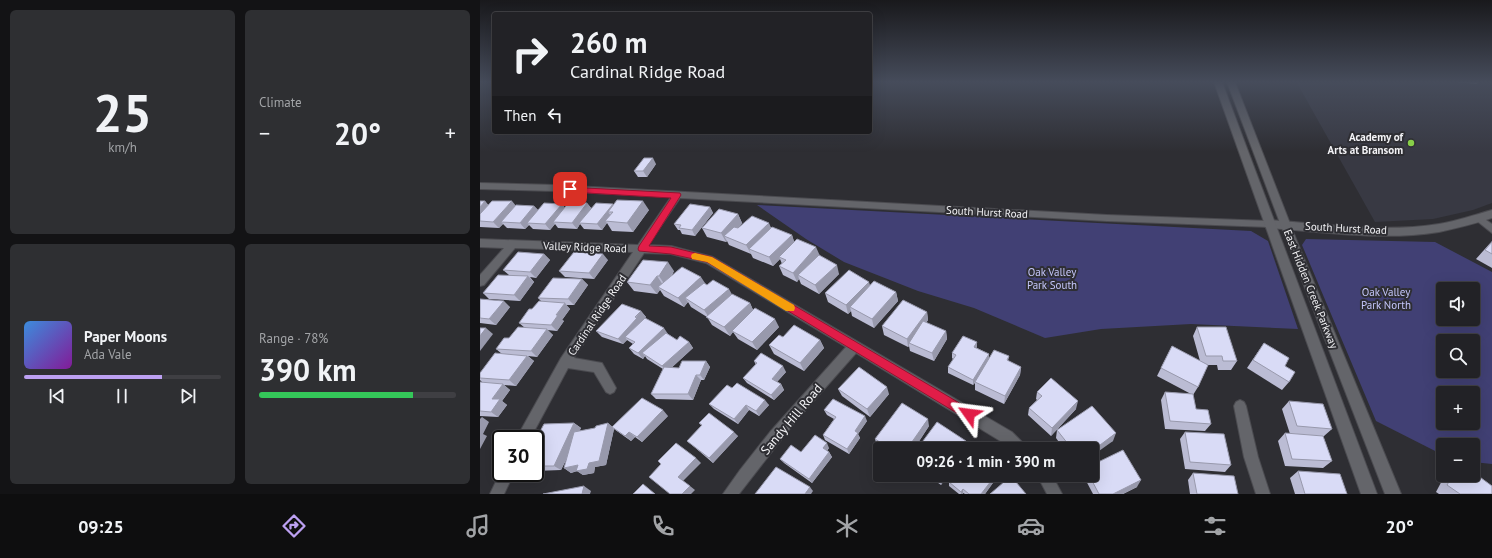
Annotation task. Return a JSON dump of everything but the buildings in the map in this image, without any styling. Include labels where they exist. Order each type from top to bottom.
[{"type":"main road","name":"East Hidden Creek Parkway","points":[[1226,105],[1369,494]]},
{"type":"main road","name":"East Hidden Creek Parkway","points":[[1239,105],[1393,494]]},
{"type":"main road","name":"South Hurst Road","points":[[1269,224],[1405,231],[1448,226],[1480,219],[1492,214]]},
{"type":"street","name":"South Hurst Road","points":[[480,186],[554,188],[1107,218],[1269,224]]},
{"type":"street","name":"Cardinal Ridge Road","points":[[528,430],[565,362],[677,195]]},
{"type":"street","points":[[1480,219],[1492,229]]},
{"type":"street","name":"Valley Ridge Road","points":[[480,243],[671,250],[709,260],[1007,437],[1012,442]]},
{"type":"street","points":[[480,282],[513,244]]},
{"type":"street","name":"Sandy Hill Road","points":[[730,494],[753,463],[815,390],[855,346]]},
{"type":"street","points":[[565,362],[598,367],[610,388]]},
{"type":"street","points":[[1240,406],[1251,458],[1263,494]]},
{"type":"street","points":[[497,494],[503,482]]},
{"type":"street","points":[[1048,482],[1055,494]]},
{"type":"shaded area","name":"Academy of Arts at Bransom","points":[[1309,105],[1492,105],[1492,203],[1473,210],[1433,219],[1375,222]]},
{"type":"green space","name":"Oak Valley Park South","points":[[757,205],[1251,231],[1268,241],[1298,329],[1191,324],[1101,329],[1045,338],[974,308],[918,291],[844,262],[806,239]]},
{"type":"green space","name":"Oak Valley Park North","points":[[1306,239],[1435,242],[1492,272],[1492,464],[1480,463],[1480,438],[1436,438],[1436,451],[1376,421],[1302,245]]},
{"type":"slow traffic","points":[[695,256],[709,260],[790,308]]},
{"type":"place","name":"Academy of Arts at Bransom","points":[[1411,143]]},
{"type":"route","points":[[570,189],[677,195],[642,249],[671,250],[709,260],[969,414]]}]
